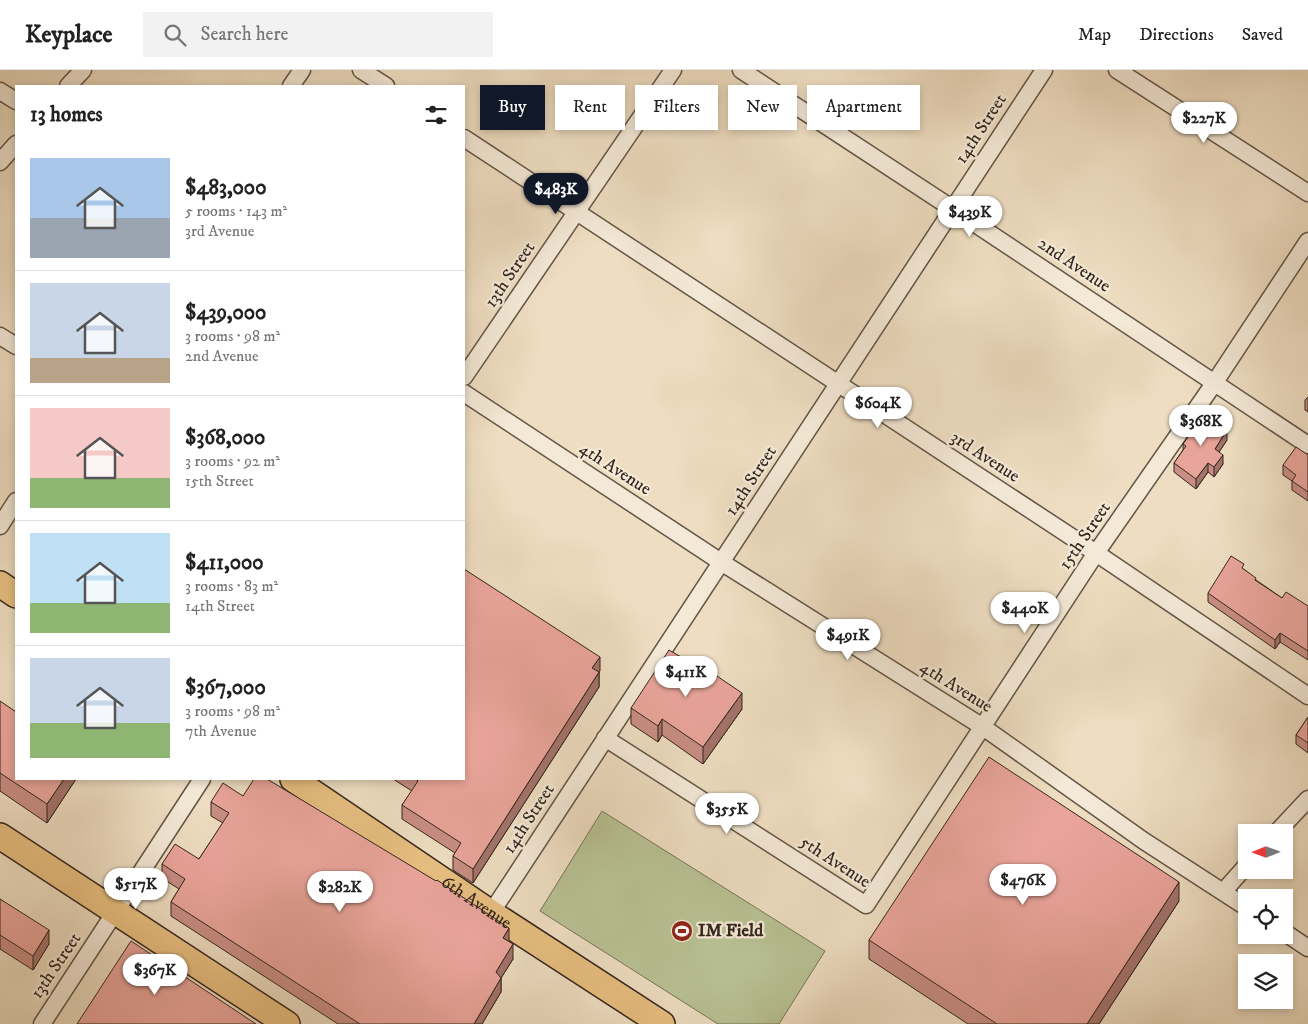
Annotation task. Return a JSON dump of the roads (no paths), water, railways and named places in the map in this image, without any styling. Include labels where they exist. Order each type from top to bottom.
[{"type":"main road","points":[[0,584],[15,594]]},
{"type":"main road","name":"6th Avenue","points":[[294,780],[491,913],[662,1024]]},
{"type":"main road","points":[[0,836],[287,1024]]},
{"type":"street","points":[[69,85],[83,70]]},
{"type":"street","points":[[292,85],[302,70]]},
{"type":"street","points":[[361,70],[384,85]]},
{"type":"street","name":"13th Street","points":[[465,376],[673,70]]},
{"type":"street","name":"2nd Avenue","points":[[741,70],[1308,445]]},
{"type":"street","name":"14th Street","points":[[491,913],[1044,70]]},
{"type":"street","points":[[1117,70],[1308,193]]},
{"type":"street","points":[[0,91],[15,100]]},
{"type":"street","name":"3rd Avenue","points":[[465,139],[1096,554],[1308,696]]},
{"type":"street","points":[[0,162],[15,145]]},
{"type":"street","name":"15th Street","points":[[866,905],[1096,554],[1308,241]]},
{"type":"street","points":[[0,336],[15,345]]},
{"type":"street","name":"4th Avenue","points":[[465,393],[721,562],[983,727],[1144,841],[1238,902]]},
{"type":"street","points":[[0,526],[15,504]]},
{"type":"street","name":"5th Avenue","points":[[606,738],[866,905]]},
{"type":"street","name":"13th Street","points":[[42,1024],[201,780]]},
{"type":"street","points":[[1290,824],[1302,816],[1308,799]]},
{"type":"street","points":[[1223,892],[1238,875]]},
{"type":"street","points":[[1293,938],[1308,948]]},
{"type":"place","name":"IM Field","points":[[682,931]]}]
